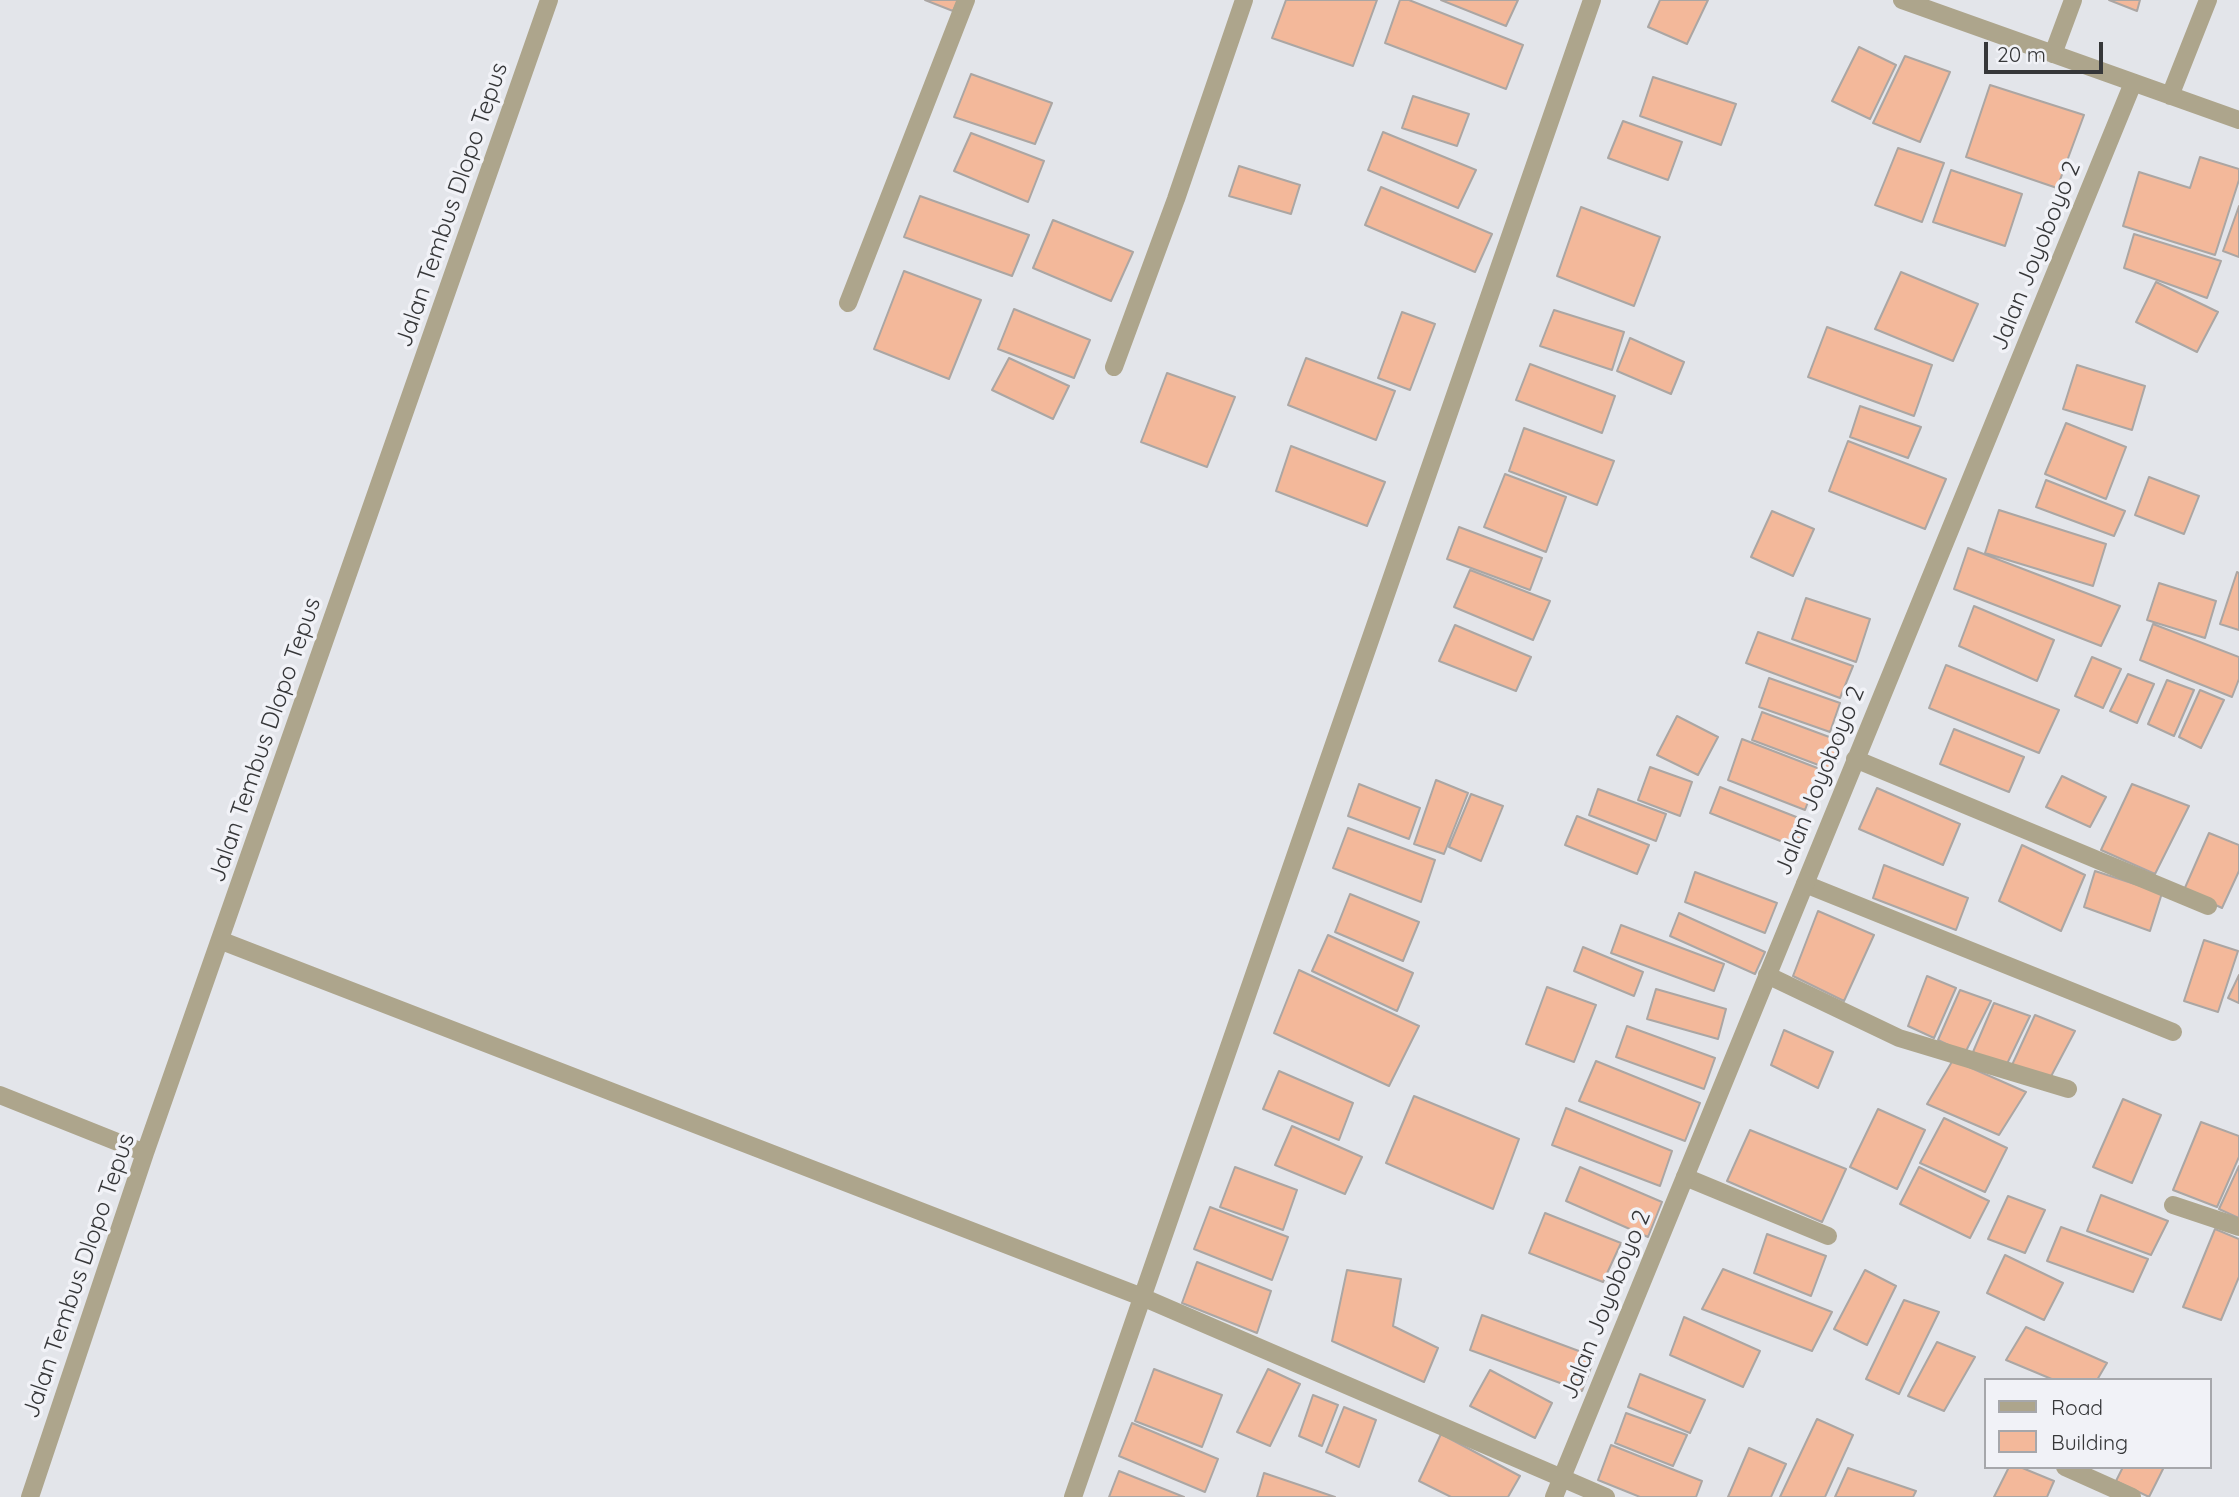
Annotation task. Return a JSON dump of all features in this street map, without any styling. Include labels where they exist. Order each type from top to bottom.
[{"type":"street","name":"Jalan Tembus Dlopo Tepus","points":[[30,1497],[145,1153],[222,941],[549,0]]},
{"type":"street","points":[[848,303],[966,0]]},
{"type":"street","points":[[1114,366],[1244,0]]},
{"type":"street","points":[[1073,1497],[1592,0]]},
{"type":"street","points":[[1902,0],[2239,120]]},
{"type":"street","points":[[2053,54],[2073,0]]},
{"type":"street","points":[[2170,96],[2208,0]]},
{"type":"street","name":"Jalan Joyoboyo 2","points":[[1554,1497],[2133,83]]},
{"type":"street","points":[[1855,759],[2208,906]]},
{"type":"street","points":[[1805,884],[2173,1032]]},
{"type":"street","points":[[222,941],[1142,1297],[1606,1497]]},
{"type":"street","points":[[1767,975],[1899,1038],[2068,1088]]},
{"type":"street","points":[[0,1095],[145,1153]]},
{"type":"street","points":[[1685,1177],[1828,1236]]},
{"type":"street","points":[[2173,1205],[2239,1227]]},
{"type":"street","points":[[2069,1469],[2132,1497]]},
{"type":"building","points":[[925,0],[958,0],[953,11]]},
{"type":"building","points":[[1286,0],[1377,0],[1353,66],[1272,38]]},
{"type":"building","points":[[1400,0],[1409,0],[1523,45],[1506,89],[1385,43]]},
{"type":"building","points":[[1441,0],[1518,0],[1506,26]]},
{"type":"building","points":[[1660,0],[1708,0],[1687,44],[1648,27]]},
{"type":"building","points":[[2109,0],[2140,0],[2137,11]]},
{"type":"building","points":[[1859,47],[1896,65],[1870,119],[1832,101]]},
{"type":"building","points":[[1905,56],[1950,72],[1920,142],[1873,123]]},
{"type":"building","points":[[971,74],[1052,103],[1035,144],[954,117]]},
{"type":"building","points":[[1653,77],[1736,104],[1721,145],[1640,116]]},
{"type":"building","points":[[1990,85],[2084,115],[2057,188],[1966,157]]},
{"type":"building","points":[[1413,96],[1469,114],[1457,146],[1402,128]]},
{"type":"building","points":[[1623,121],[1682,142],[1668,180],[1608,158]]},
{"type":"building","points":[[1383,132],[1476,170],[1458,208],[1368,170]]},
{"type":"building","points":[[971,133],[1044,161],[1028,202],[954,171]]},
{"type":"building","points":[[1898,148],[1944,163],[1922,222],[1875,205]]},
{"type":"building","points":[[2200,157],[2239,169],[2239,180],[2215,255],[2123,226],[2139,172],[2190,188]]},
{"type":"building","points":[[1239,166],[1300,185],[1291,214],[1229,196]]},
{"type":"building","points":[[1951,170],[2022,194],[2005,246],[1933,222]]},
{"type":"building","points":[[1381,187],[1492,234],[1475,272],[1365,225]]},
{"type":"building","points":[[920,196],[1029,235],[1012,276],[904,237]]},
{"type":"building","points":[[2239,206],[2239,257],[2223,251]]},
{"type":"building","points":[[1581,207],[1660,237],[1634,306],[1557,276]]},
{"type":"building","points":[[1053,220],[1133,252],[1111,301],[1033,268]]},
{"type":"building","points":[[2134,234],[2221,261],[2207,298],[2124,268]]},
{"type":"building","points":[[904,271],[981,300],[949,379],[874,349]]},
{"type":"building","points":[[1901,272],[1978,304],[1953,361],[1875,329]]},
{"type":"building","points":[[2156,282],[2218,312],[2197,352],[2136,322]]},
{"type":"building","points":[[1014,309],[1090,340],[1074,378],[998,349]]},
{"type":"building","points":[[1554,310],[1624,332],[1612,370],[1540,346]]},
{"type":"building","points":[[1402,312],[1435,324],[1410,390],[1378,378]]},
{"type":"building","points":[[1827,327],[1932,365],[1914,416],[1808,377]]},
{"type":"building","points":[[1630,338],[1684,362],[1671,394],[1617,371]]},
{"type":"building","points":[[1009,358],[1069,386],[1053,419],[992,390]]},
{"type":"building","points":[[1306,358],[1395,391],[1376,440],[1288,405]]},
{"type":"building","points":[[1530,364],[1615,396],[1602,433],[1516,400]]},
{"type":"building","points":[[2077,365],[2145,386],[2132,430],[2063,409]]},
{"type":"building","points":[[1167,373],[1235,397],[1207,467],[1141,442]]},
{"type":"building","points":[[1860,406],[1921,427],[1908,458],[1850,437]]},
{"type":"building","points":[[2066,423],[2126,447],[2106,499],[2045,474]]},
{"type":"building","points":[[1524,428],[1614,461],[1597,505],[1509,471]]},
{"type":"building","points":[[1848,441],[1946,479],[1925,529],[1829,491]]},
{"type":"building","points":[[1291,446],[1385,482],[1367,526],[1276,491]]},
{"type":"building","points":[[1505,474],[1566,497],[1546,552],[1484,527]]},
{"type":"building","points":[[2149,477],[2199,496],[2184,534],[2135,515]]},
{"type":"building","points":[[2046,480],[2125,511],[2114,536],[2036,507]]},
{"type":"building","points":[[1999,510],[2106,544],[2093,586],[1985,553]]},
{"type":"building","points":[[1772,511],[1814,529],[1793,576],[1751,557]]},
{"type":"building","points":[[1459,527],[1542,558],[1530,590],[1447,559]]},
{"type":"building","points":[[1968,548],[2120,606],[2101,646],[1954,589]]},
{"type":"building","points":[[1470,570],[1550,601],[1533,640],[1454,607]]},
{"type":"building","points":[[2237,572],[2239,573],[2239,630],[2220,624]]},
{"type":"building","points":[[2159,583],[2216,601],[2205,638],[2147,620]]},
{"type":"building","points":[[1806,598],[1870,619],[1856,662],[1792,639]]},
{"type":"building","points":[[1974,606],[2054,640],[2037,681],[1959,646]]},
{"type":"building","points":[[2153,624],[2239,657],[2239,679],[2232,697],[2140,660]]},
{"type":"building","points":[[1455,625],[1531,657],[1516,691],[1439,661]]},
{"type":"building","points":[[1758,632],[1853,666],[1840,698],[1746,663]]},
{"type":"building","points":[[2092,657],[2121,669],[2103,708],[2075,696]]},
{"type":"building","points":[[1946,665],[2059,710],[2039,753],[1929,708]]},
{"type":"building","points":[[2128,674],[2154,684],[2137,723],[2110,711]]},
{"type":"building","points":[[1769,678],[1840,703],[1830,732],[1759,707]]},
{"type":"building","points":[[2167,680],[2194,690],[2174,736],[2148,724]]},
{"type":"building","points":[[2200,690],[2224,700],[2201,748],[2179,737]]},
{"type":"building","points":[[1762,712],[1840,741],[1829,769],[1752,740]]},
{"type":"building","points":[[1677,716],[1718,737],[1698,775],[1657,755]]},
{"type":"building","points":[[1954,729],[2024,757],[2009,792],[1940,764]]},
{"type":"building","points":[[1742,739],[1820,769],[1805,810],[1728,780]]},
{"type":"building","points":[[1650,767],[1692,782],[1680,816],[1638,800]]},
{"type":"building","points":[[2062,776],[2106,797],[2090,827],[2046,807]]},
{"type":"building","points":[[1436,780],[1468,793],[1444,854],[1414,844]]},
{"type":"building","points":[[1359,784],[1420,808],[1409,839],[1348,816]]},
{"type":"building","points":[[2132,784],[2189,806],[2155,874],[2101,850]]},
{"type":"building","points":[[1720,787],[1809,822],[1798,848],[1710,813]]},
{"type":"building","points":[[1877,788],[1960,824],[1943,865],[1859,829]]},
{"type":"building","points":[[1598,789],[1666,814],[1656,841],[1589,815]]},
{"type":"building","points":[[1471,794],[1503,806],[1481,861],[1449,847]]},
{"type":"building","points":[[1577,816],[1649,845],[1637,874],[1565,845]]},
{"type":"building","points":[[1348,828],[1435,860],[1421,902],[1333,868]]},
{"type":"building","points":[[2209,833],[2239,845],[2239,871],[2222,908],[2184,890]]},
{"type":"building","points":[[2022,845],[2085,875],[2061,931],[1999,901]]},
{"type":"building","points":[[1884,865],[1968,898],[1956,930],[1873,898]]},
{"type":"building","points":[[2095,871],[2162,893],[2150,931],[2084,907]]},
{"type":"building","points":[[1695,872],[1777,903],[1765,933],[1685,902]]},
{"type":"building","points":[[1350,894],[1419,922],[1403,961],[1335,932]]},
{"type":"building","points":[[1818,911],[1874,935],[1844,1001],[1793,976]]},
{"type":"building","points":[[1679,913],[1765,952],[1755,974],[1670,936]]},
{"type":"building","points":[[1621,925],[1724,964],[1714,991],[1611,953]]},
{"type":"building","points":[[1328,935],[1413,973],[1397,1011],[1312,971]]},
{"type":"building","points":[[2204,940],[2238,951],[2218,1012],[2184,1001]]},
{"type":"building","points":[[1583,947],[1643,972],[1634,996],[1574,971]]},
{"type":"building","points":[[1299,970],[1419,1026],[1389,1086],[1274,1033]]},
{"type":"building","points":[[2239,975],[2239,1003],[2228,998]]},
{"type":"building","points":[[1927,976],[1956,988],[1934,1038],[1908,1026]]},
{"type":"building","points":[[1547,987],[1596,1005],[1574,1062],[1526,1044]]},
{"type":"building","points":[[1656,989],[1726,1009],[1718,1039],[1647,1019]]},
{"type":"building","points":[[1960,990],[1991,1001],[1965,1053],[1938,1040]]},
{"type":"building","points":[[1994,1003],[2030,1016],[2005,1068],[1973,1052]]},
{"type":"building","points":[[2035,1015],[2075,1031],[2048,1082],[2012,1065]]},
{"type":"building","points":[[1627,1026],[1715,1058],[1704,1089],[1616,1057]]},
{"type":"building","points":[[1784,1030],[1833,1052],[1818,1088],[1771,1065]]},
{"type":"building","points":[[1953,1060],[2026,1092],[1999,1135],[1927,1104]]},
{"type":"building","points":[[1596,1061],[1700,1103],[1685,1141],[1579,1101]]},
{"type":"building","points":[[1279,1071],[1353,1103],[1339,1140],[1263,1109]]},
{"type":"building","points":[[1414,1096],[1519,1139],[1493,1209],[1386,1163]]},
{"type":"building","points":[[2123,1099],[2161,1115],[2132,1183],[2093,1167]]},
{"type":"building","points":[[1566,1108],[1672,1151],[1660,1186],[1552,1145]]},
{"type":"building","points":[[1878,1109],[1925,1130],[1897,1189],[1850,1167]]},
{"type":"building","points":[[1944,1118],[2007,1148],[1985,1192],[1920,1163]]},
{"type":"building","points":[[2201,1122],[2239,1136],[2239,1157],[2217,1207],[2173,1190]]},
{"type":"building","points":[[1292,1126],[1362,1157],[1345,1194],[1275,1165]]},
{"type":"building","points":[[1750,1130],[1846,1169],[1822,1222],[1727,1181]]},
{"type":"building","points":[[2239,1166],[2239,1218],[2219,1209]]},
{"type":"building","points":[[1235,1167],[1297,1190],[1283,1230],[1220,1207]]},
{"type":"building","points":[[1580,1167],[1662,1202],[1648,1237],[1566,1201]]},
{"type":"building","points":[[1919,1167],[1989,1201],[1970,1238],[1900,1204]]},
{"type":"building","points":[[2101,1195],[2168,1221],[2151,1255],[2087,1231]]},
{"type":"building","points":[[2008,1196],[2045,1210],[2025,1253],[1988,1239]]},
{"type":"building","points":[[1210,1207],[1288,1237],[1272,1280],[1194,1249]]},
{"type":"building","points":[[1545,1213],[1621,1243],[1603,1282],[1529,1253]]},
{"type":"building","points":[[2061,1227],[2148,1259],[2133,1292],[2047,1261]]},
{"type":"building","points":[[2215,1229],[2239,1239],[2239,1277],[2221,1320],[2183,1307]]},
{"type":"building","points":[[1767,1234],[1826,1256],[1811,1296],[1754,1273]]},
{"type":"building","points":[[2005,1255],[2063,1283],[2044,1320],[1987,1293]]},
{"type":"building","points":[[1197,1262],[1271,1291],[1257,1333],[1182,1303]]},
{"type":"building","points":[[1723,1269],[1832,1312],[1812,1351],[1702,1309]]},
{"type":"building","points":[[1347,1270],[1401,1279],[1393,1326],[1438,1348],[1424,1382],[1332,1341]]},
{"type":"building","points":[[1865,1270],[1896,1286],[1867,1345],[1834,1329]]},
{"type":"building","points":[[1904,1300],[1939,1312],[1899,1394],[1866,1379]]},
{"type":"building","points":[[1482,1315],[1595,1357],[1582,1391],[1470,1350]]},
{"type":"building","points":[[1684,1317],[1760,1351],[1743,1387],[1670,1355]]},
{"type":"building","points":[[2026,1327],[2107,1363],[2098,1378],[2049,1378],[2006,1360]]},
{"type":"building","points":[[1937,1342],[1975,1357],[1944,1411],[1908,1396]]},
{"type":"building","points":[[1154,1369],[1222,1395],[1202,1447],[1135,1421]]},
{"type":"building","points":[[1268,1369],[1300,1384],[1270,1446],[1237,1432]]},
{"type":"building","points":[[1490,1370],[1552,1403],[1535,1438],[1470,1406]]},
{"type":"building","points":[[1640,1374],[1705,1400],[1690,1433],[1628,1407]]},
{"type":"building","points":[[1313,1395],[1338,1405],[1322,1446],[1299,1436]]},
{"type":"building","points":[[1344,1407],[1376,1420],[1359,1467],[1326,1452]]},
{"type":"building","points":[[1626,1413],[1687,1435],[1673,1466],[1615,1443]]},
{"type":"building","points":[[1817,1419],[1853,1435],[1825,1497],[1780,1497]]},
{"type":"building","points":[[1132,1423],[1218,1459],[1205,1492],[1119,1456]]},
{"type":"building","points":[[1441,1434],[1520,1476],[1508,1497],[1451,1497],[1419,1481]]},
{"type":"building","points":[[1611,1445],[1702,1481],[1696,1497],[1640,1497],[1598,1480]]},
{"type":"building","points":[[1749,1448],[1786,1464],[1771,1497],[1728,1497]]},
{"type":"building","points":[[1848,1468],[1916,1491],[1913,1497],[1835,1497]]},
{"type":"building","points":[[2008,1469],[2025,1469],[2054,1481],[2047,1497],[1994,1497]]},
{"type":"building","points":[[2122,1469],[2163,1469],[2149,1497],[2116,1481]]},
{"type":"building","points":[[1119,1471],[1184,1497],[1109,1497]]},
{"type":"building","points":[[1264,1473],[1335,1497],[1257,1497]]}]
